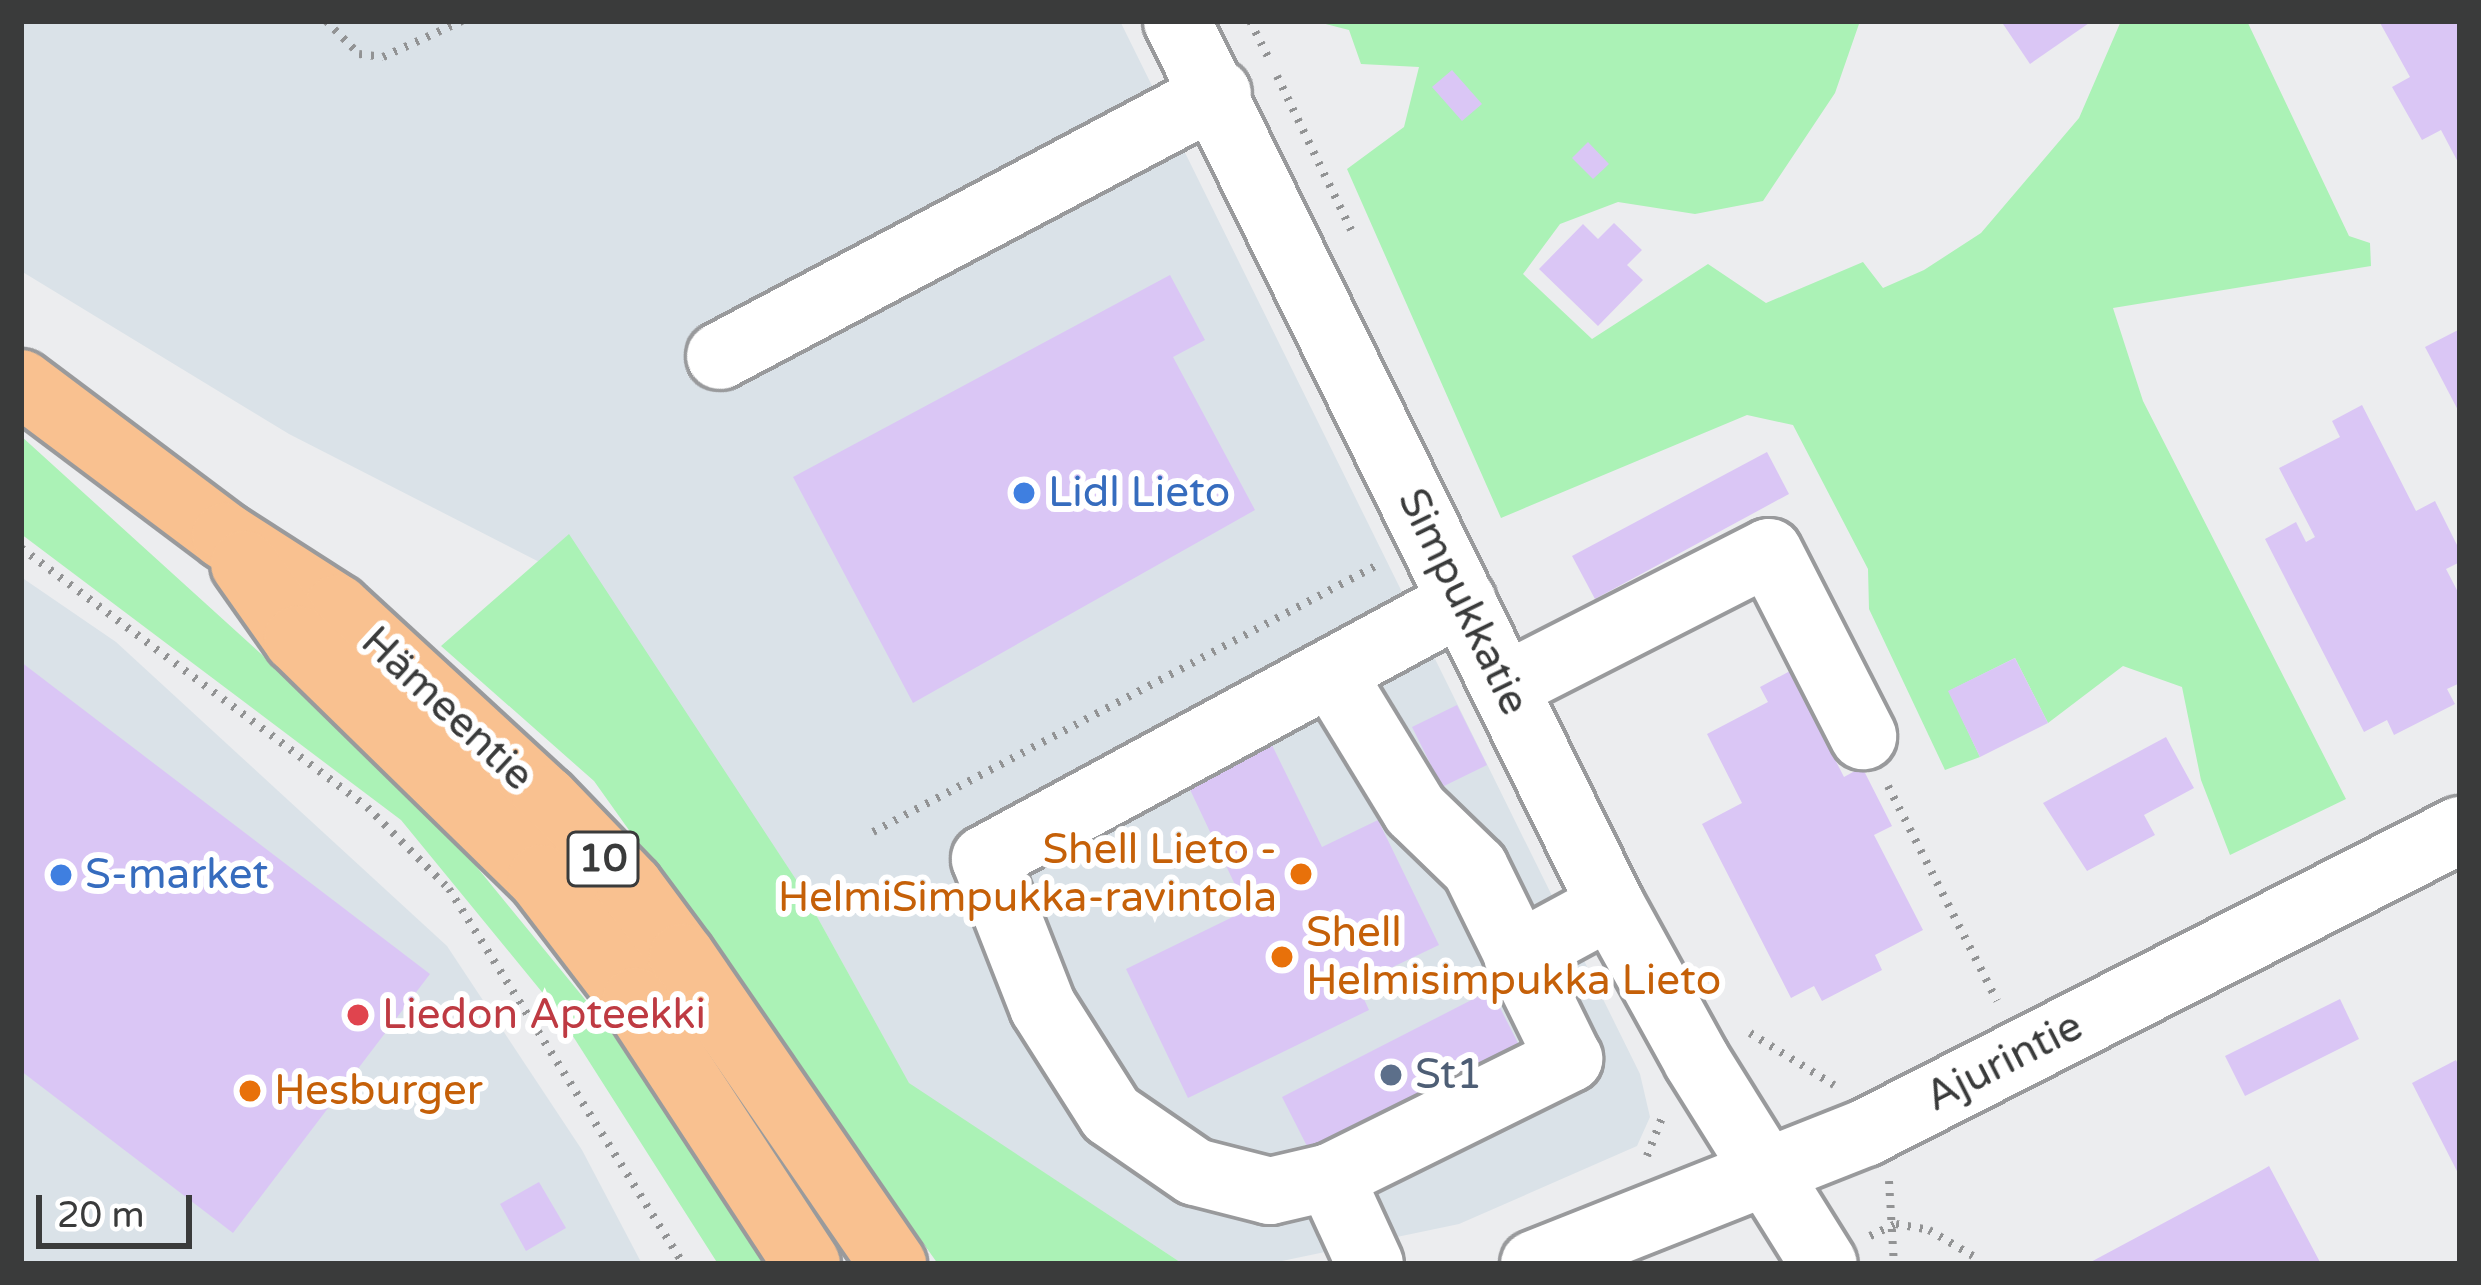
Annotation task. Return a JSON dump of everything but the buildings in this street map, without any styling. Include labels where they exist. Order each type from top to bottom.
[{"type":"highway","name":"Hämeentie","points":[[21,383],[225,536],[337,608],[630,887],[893,1264]]},
{"type":"highway","name":"Hämeentie","points":[[225,536],[297,639],[541,878],[635,1001],[807,1264]]},
{"type":"street","name":"Simpukkatie","points":[[1178,21],[1218,93],[1611,904],[1824,1264]]},
{"type":"street","points":[[720,356],[1218,93]]},
{"type":"street","points":[[1504,687],[1769,552],[1863,736]]},
{"type":"street","points":[[1332,674],[1415,810],[1475,868],[1569,1059],[1330,1177],[1270,1191],[1195,1172],[1112,1114],[1043,1007],[985,859],[1463,601]]},
{"type":"street","name":"Ajurintie","points":[[1534,1264],[1865,1132],[2460,830]]},
{"type":"street","points":[[1517,956],[1611,904]]},
{"type":"street","points":[[1330,1177],[1370,1264]]},
{"type":"path","points":[[326,21],[359,54],[383,57],[462,21]]},
{"type":"path","points":[[21,548],[367,807],[449,889],[683,1264]]},
{"type":"path","points":[[873,832],[1395,556]]},
{"type":"path","points":[[1863,736],[1997,1001]]},
{"type":"path","points":[[1865,1132],[1892,1187],[1894,1264]]},
{"type":"path","points":[[1896,1224],[1929,1230],[1973,1256]]},
{"type":"shaded area","points":[[21,21],[1120,21],[1640,1074],[1650,1117],[1637,1146],[1459,1224],[1267,1264],[1183,1264],[909,1084],[799,884],[606,596],[289,434],[21,271]]},
{"type":"shaded area","points":[[21,577],[116,642],[447,946],[582,1150],[642,1264],[21,1264]]},
{"type":"green space","points":[[1314,21],[1860,21],[1835,93],[1763,201],[1695,214],[1618,202],[1560,224],[1523,274],[1592,339],[1708,264],[1766,303],[1863,262],[1883,288],[1924,270],[1981,233],[2079,118],[2121,21],[2247,21],[2349,236],[2370,243],[2371,266],[2113,308],[2143,401],[2346,799],[2230,855],[2201,780],[2182,687],[2123,666],[2048,723],[2015,658],[1949,691],[1980,757],[1945,770],[1869,609],[1868,569],[1793,425],[1747,415],[1501,518],[1347,169],[1404,127],[1419,67],[1361,64],[1349,30]]},
{"type":"green space","points":[[21,436],[422,800],[610,1030],[766,1264],[718,1264],[555,1008],[401,820],[21,534]]},
{"type":"green space","points":[[569,534],[799,884],[909,1083],[1183,1264],[938,1264],[594,781],[441,646]]},
{"type":"place","name":"Lidl Lieto","points":[[1024,493]]},
{"type":"place","name":"Shell Lieto - HelmiSimpukka-ravintola","points":[[1301,874]]},
{"type":"place","name":"S-market","points":[[61,875]]},
{"type":"place","name":"Shell Helmisimpukka Lieto","points":[[1282,957]]},
{"type":"place","name":"Liedon Apteekki","points":[[358,1015]]},
{"type":"place","name":"St1","points":[[1391,1075]]},
{"type":"place","name":"Hesburger","points":[[250,1091]]}]
